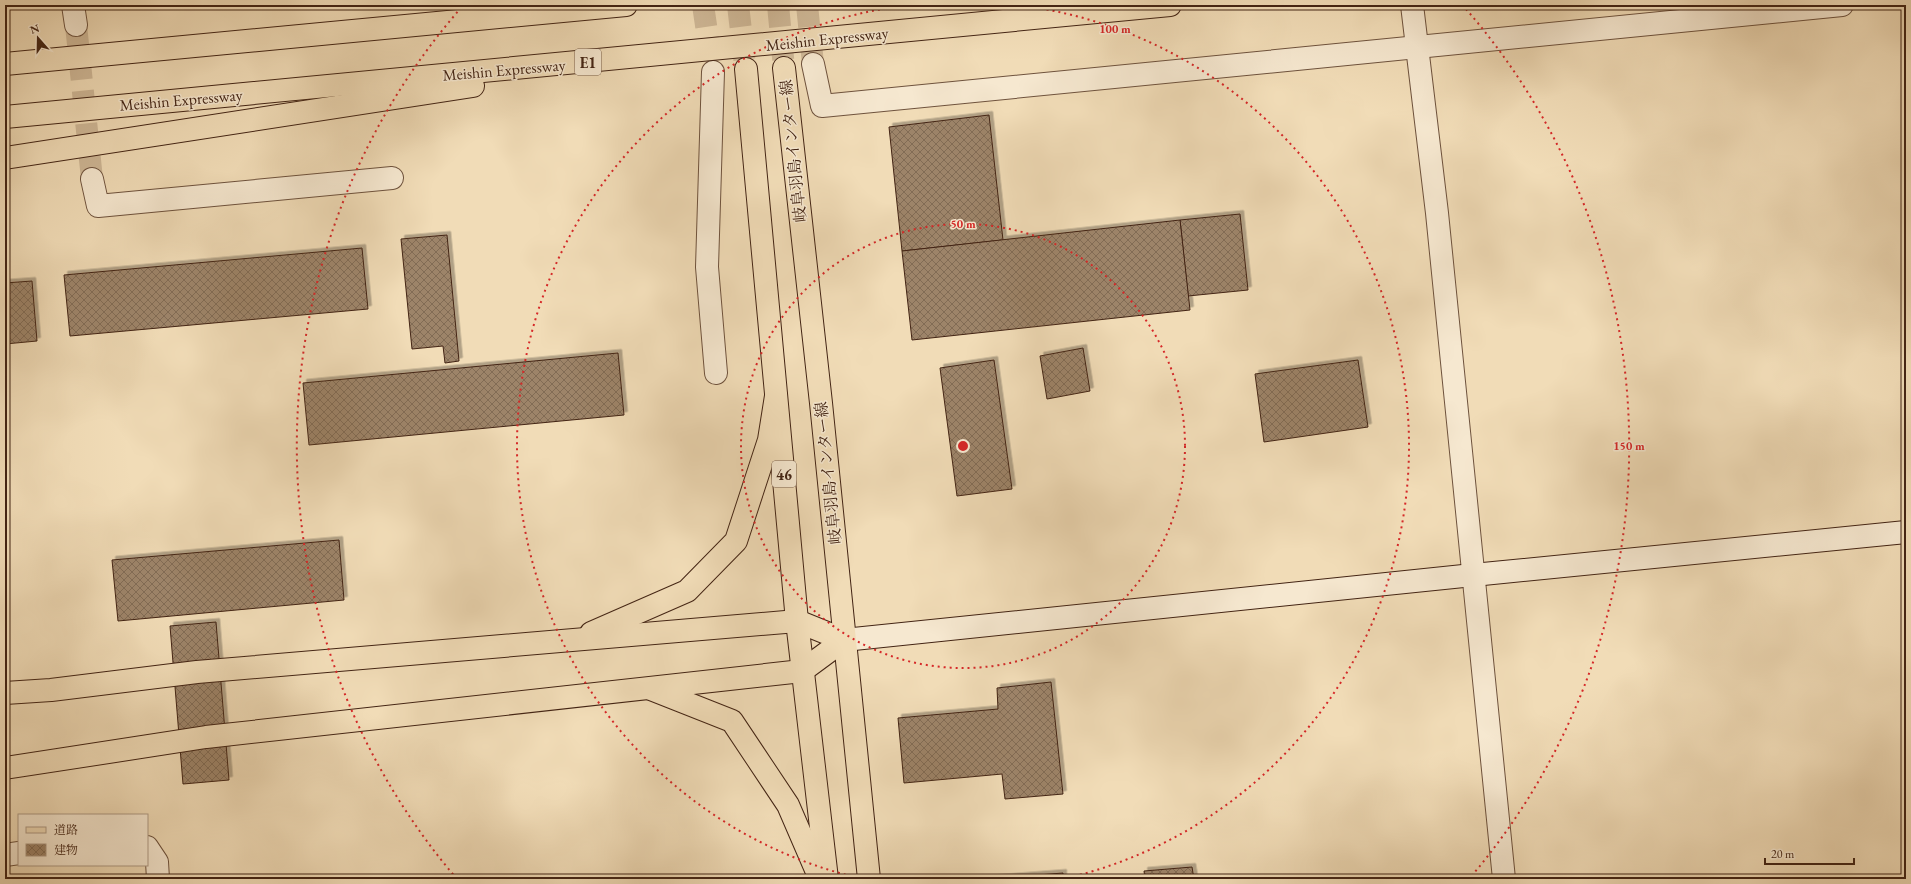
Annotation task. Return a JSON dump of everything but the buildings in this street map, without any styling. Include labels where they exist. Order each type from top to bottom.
[{"type":"main road","points":[[5,64],[626,5]]},
{"type":"main road","name":"Meishin Expressway","points":[[5,117],[1170,5]]},
{"type":"main road","points":[[5,158],[711,50]]},
{"type":"main road","name":"岐阜羽島インター線","points":[[784,68],[821,403],[869,879]]},
{"type":"main road","name":"46","points":[[746,69],[797,621],[827,879]]},
{"type":"main road","points":[[576,640],[687,591],[736,541],[769,440],[776,396]]},
{"type":"main road","points":[[5,693],[51,690],[197,672],[797,621],[844,640]]},
{"type":"main road","points":[[5,768],[206,737],[802,671],[844,640]]},
{"type":"main road","points":[[647,688],[732,721],[788,805],[820,879]]},
{"type":"street","points":[[1412,5],[1437,213],[1504,879]]},
{"type":"street","points":[[813,64],[822,106],[1842,5]]},
{"type":"street","points":[[713,72],[707,267],[716,373]]},
{"type":"street","points":[[92,179],[98,206],[392,178]]},
{"type":"street","points":[[844,640],[1906,532]]},
{"type":"street","points":[[148,849],[156,862],[158,879]]},
{"type":"street","points":[[5,854],[18,853]]},
{"type":"tunnel","points":[[703,5],[713,72]]},
{"type":"tunnel","points":[[738,5],[745,65]]},
{"type":"tunnel","points":[[778,5],[784,68]]},
{"type":"tunnel","points":[[807,5],[813,64]]},
{"type":"tunnel","points":[[76,25],[92,179]]}]
